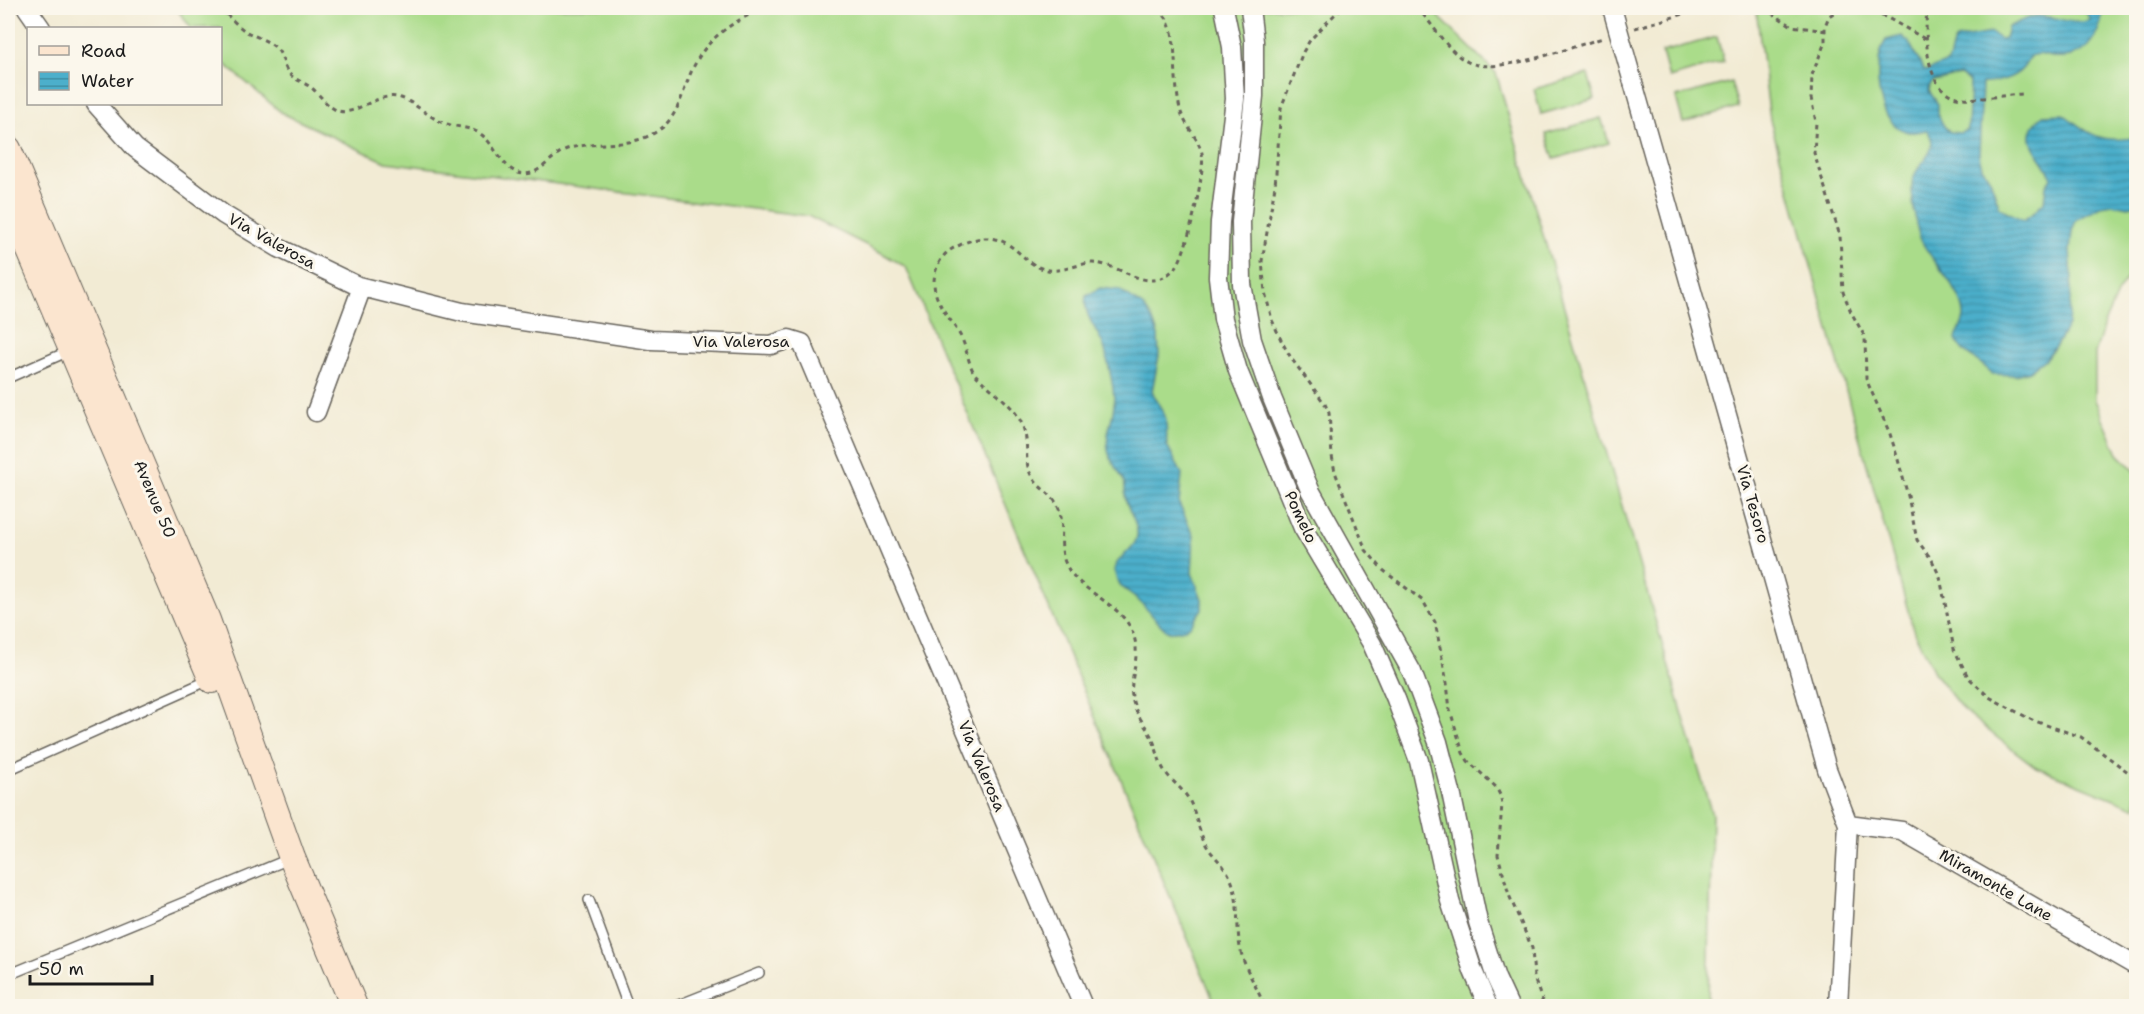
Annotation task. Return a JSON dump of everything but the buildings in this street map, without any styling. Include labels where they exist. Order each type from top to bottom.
[{"type":"main road","name":"Avenue 50","points":[[8,149],[207,620],[291,855]]},
{"type":"main road","name":"Avenue 50","points":[[8,198],[212,679],[291,855],[354,1006]]},
{"type":"street","points":[[27,8],[40,27]]},
{"type":"street","name":"Pomelo","points":[[1226,8],[1233,47],[1235,99],[1220,222],[1218,277],[1223,319],[1238,371],[1303,528],[1371,644],[1396,699],[1419,761],[1453,910],[1488,1006]]},
{"type":"street","name":"Pomelo","points":[[1250,8],[1254,41],[1254,96],[1241,222],[1242,284],[1252,340],[1272,399],[1310,490],[1412,672],[1438,742],[1451,792],[1478,922],[1496,978],[1509,1006]]},
{"type":"street","name":"Via Tesoro","points":[[1612,8],[1827,769],[1848,824],[1838,1006]]},
{"type":"street","name":"Via Valerosa","points":[[97,105],[135,148],[224,215],[279,248],[362,287],[462,312],[651,340],[771,345],[789,339],[802,343],[1083,1006]]},
{"type":"street","points":[[316,412],[362,287]]},
{"type":"street","name":"Miramonte Lane","points":[[1848,824],[1902,831],[2136,966]]},
{"type":"lane","points":[[8,378],[72,350]]},
{"type":"lane","points":[[8,770],[212,679]]},
{"type":"lane","points":[[8,975],[291,855]]},
{"type":"lane","points":[[589,900],[628,1006]]},
{"type":"lane","points":[[676,1006],[759,973]]},
{"type":"path","points":[[220,8],[244,30],[275,47],[291,75],[313,88],[335,110],[348,111],[382,97],[400,98],[445,124],[465,127],[481,135],[514,171],[526,174],[537,171],[564,150],[578,146],[625,144],[642,139],[665,126],[679,105],[695,64],[706,47],[733,24],[764,8]]},
{"type":"path","points":[[1159,8],[1172,32],[1182,116],[1203,154],[1202,175],[1187,243],[1176,267],[1163,278],[1152,280],[1142,279],[1096,263],[1061,270],[1043,269],[1004,242],[986,238],[957,246],[944,255],[938,263],[934,286],[937,300],[963,342],[974,373],[1011,406],[1021,422],[1025,433],[1026,462],[1029,471],[1038,485],[1053,498],[1059,509],[1063,528],[1063,554],[1069,570],[1119,613],[1130,627],[1137,650],[1132,690],[1133,704],[1152,737],[1164,770],[1188,798],[1209,849],[1230,877],[1237,903],[1241,952],[1264,1006]]},
{"type":"path","points":[[1341,8],[1306,46],[1281,108],[1275,186],[1263,261],[1265,292],[1272,320],[1282,342],[1329,413],[1335,472],[1366,550],[1375,563],[1423,601],[1435,622],[1450,710],[1462,753],[1496,787],[1500,795],[1502,804],[1498,855],[1509,895],[1532,948],[1534,978],[1545,1006]]},
{"type":"path","points":[[1417,8],[1456,52],[1468,62],[1493,66],[1512,64],[1705,8]]},
{"type":"path","points":[[1764,8],[1792,26],[1826,31]]},
{"type":"path","points":[[1841,8],[1828,16],[1825,42],[1814,69],[1811,98],[1816,122],[1814,153],[1840,236],[1843,292],[1865,337],[1866,379],[1893,445],[1908,496],[1917,540],[1932,560],[1940,577],[1950,636],[1961,665],[1977,688],[1989,697],[2032,720],[2080,737],[2136,778]]},
{"type":"path","points":[[1855,8],[1886,17],[1925,39]]},
{"type":"path","points":[[1927,8],[1925,39],[1938,84],[1946,92],[1966,97],[2022,94]]},
{"type":"green space","points":[[176,8],[1430,8],[1496,73],[1712,815],[1708,1006],[1216,1006],[906,267],[808,216],[386,162],[282,113],[222,62],[222,27],[190,27]]},
{"type":"green space","points":[[1756,8],[2136,8],[2136,265],[2118,292],[2105,321],[2095,354],[2095,400],[2118,454],[2136,472],[2136,808],[2036,767],[1999,739],[1963,710],[1935,674],[1914,632],[1770,120]]},
{"type":"green space","points":[[1717,37],[1724,62],[1669,78],[1662,52]]},
{"type":"green space","points":[[1588,74],[1595,99],[1541,114],[1534,89]]},
{"type":"green space","points":[[1731,82],[1738,107],[1683,123],[1676,97]]},
{"type":"green space","points":[[1601,118],[1609,143],[1554,159],[1546,134]]},
{"type":"water","points":[[2084,8],[2101,8],[2102,18],[2093,41],[2079,53],[2066,57],[2033,55],[2015,75],[1998,81],[1982,83],[1979,156],[2000,208],[2023,220],[2044,202],[2046,185],[2051,178],[2034,148],[2031,133],[2043,115],[2063,114],[2097,136],[2114,139],[2136,138],[2136,205],[2101,206],[2076,220],[2072,231],[2070,251],[2072,275],[2068,325],[2045,359],[2029,371],[2016,375],[1992,374],[1959,346],[1956,340],[1964,317],[1962,305],[1953,286],[1922,242],[1916,224],[1912,182],[1930,150],[1931,138],[1927,130],[1905,131],[1887,116],[1879,90],[1878,76],[1882,50],[1886,40],[1902,36],[1909,42],[1926,71],[1948,62],[1956,39],[1991,33],[2000,39],[2005,38],[2008,27],[2035,16],[2072,22],[2090,20]],"holes":[[[1960,75],[1970,82],[1968,130],[1960,133],[1950,132],[1938,115],[1938,104],[1929,91],[1930,85],[1934,81]]]},
{"type":"water","points":[[1100,288],[1119,290],[1144,307],[1152,318],[1158,335],[1159,356],[1152,391],[1166,419],[1167,445],[1182,474],[1179,504],[1194,536],[1192,573],[1202,599],[1202,609],[1191,625],[1185,629],[1170,632],[1166,630],[1139,601],[1121,586],[1116,577],[1116,564],[1134,544],[1137,531],[1126,501],[1124,482],[1108,450],[1114,404],[1113,385],[1104,346],[1087,312],[1086,304],[1086,296]]}]
